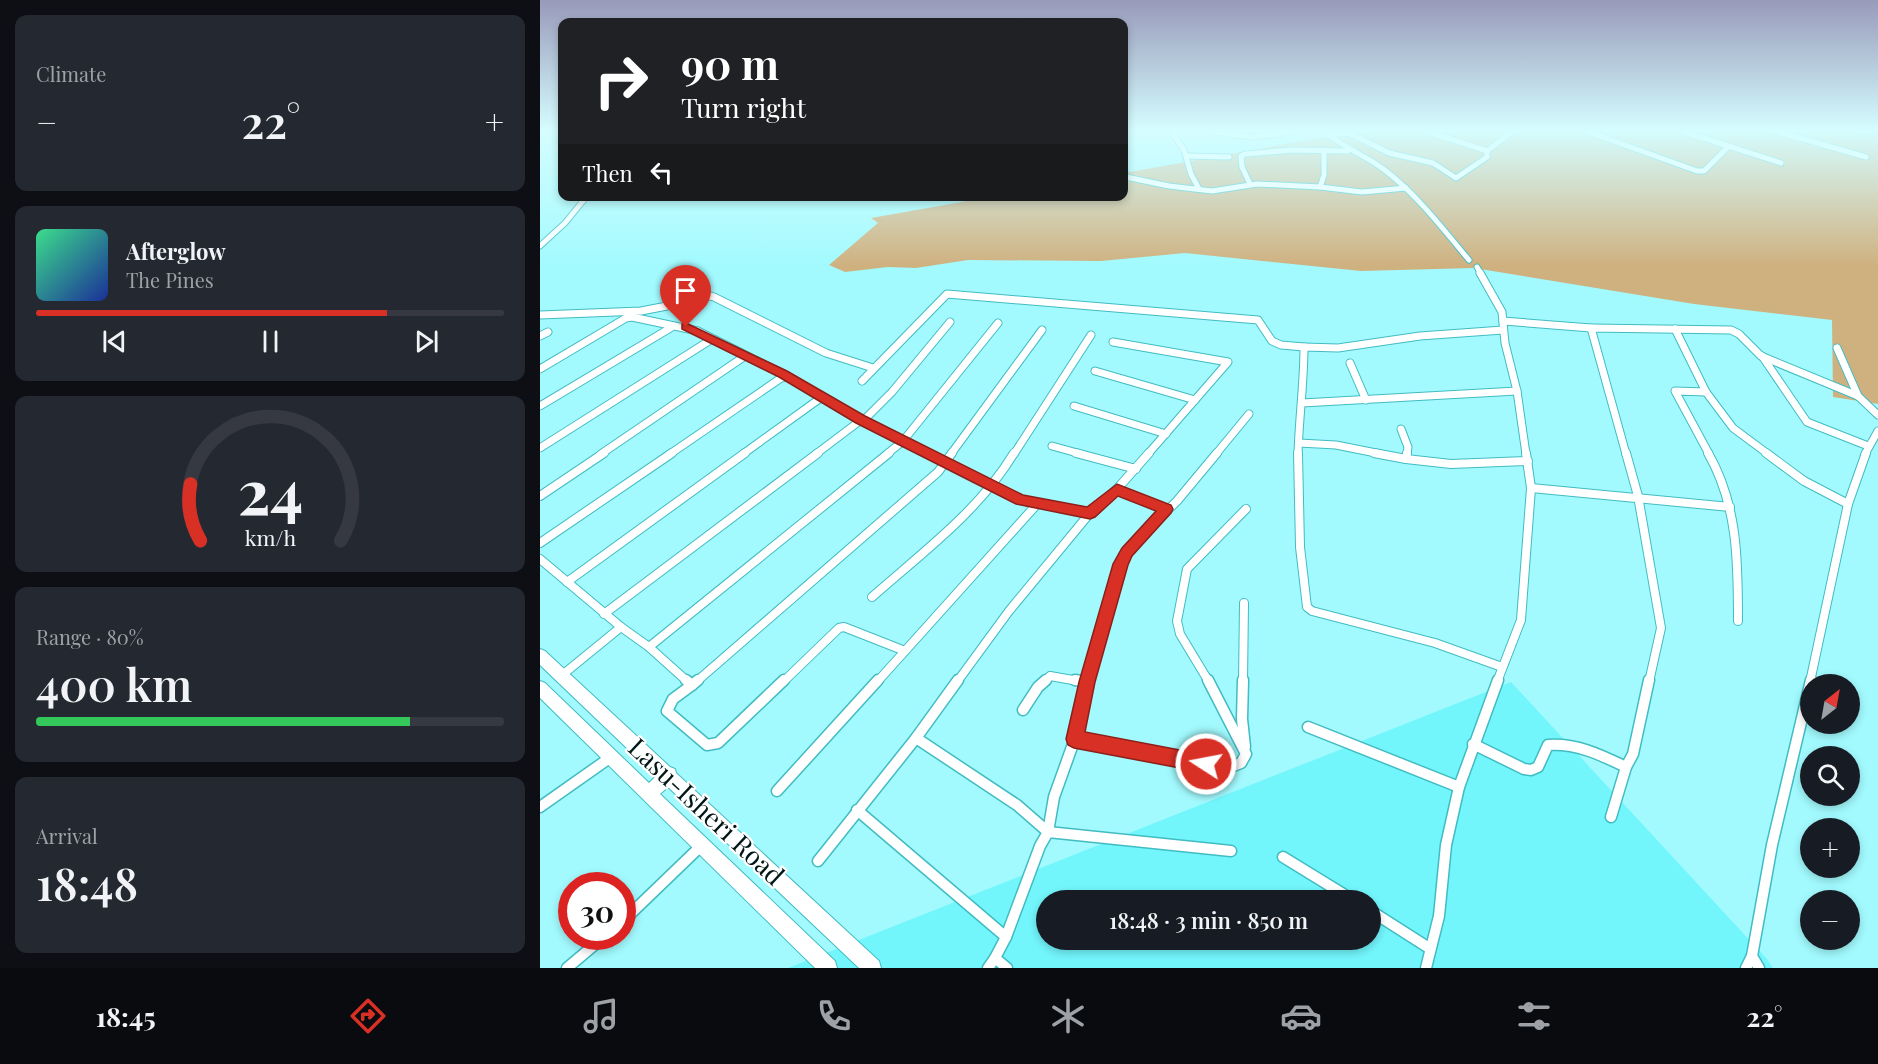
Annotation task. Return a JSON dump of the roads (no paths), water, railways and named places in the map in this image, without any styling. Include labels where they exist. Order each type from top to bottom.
[{"type":"main road","name":"Lasu-Isheri Road","points":[[540,656],[872,968]]},
{"type":"main road","name":"Lasu-Isheri Road","points":[[540,687],[828,968]]},
{"type":"main road","points":[[649,793],[669,775]]},
{"type":"street","points":[[1191,176],[1199,189]]},
{"type":"street","points":[[1246,176],[1250,184]]},
{"type":"street","points":[[1320,187],[1324,176]]},
{"type":"street","points":[[1391,176],[1406,188],[1469,260]]},
{"type":"street","points":[[1128,178],[1199,189],[1229,190],[1250,184],[1320,187],[1362,192],[1406,188]]},
{"type":"street","points":[[540,246],[582,201]]},
{"type":"street","points":[[1426,968],[1429,948],[1439,916],[1446,845],[1460,787],[1473,744],[1521,620],[1531,488],[1502,312],[1477,267]]},
{"type":"street","points":[[540,315],[640,311],[667,306],[682,294],[691,291],[714,297],[826,353],[873,368]]},
{"type":"street","points":[[862,381],[947,294],[1034,299],[1167,314],[1258,320],[1263,323],[1266,335],[1279,346],[1338,348],[1503,325],[1731,330],[1739,334],[1761,356],[1807,422],[1868,446]]},
{"type":"street","points":[[540,369],[626,318],[638,318],[672,327],[693,328],[788,377],[863,421],[991,487],[1021,500],[1090,513]]},
{"type":"street","points":[[604,614],[863,421],[892,392],[950,322]]},
{"type":"street","points":[[649,647],[903,441],[999,323]]},
{"type":"street","points":[[540,406],[672,327]]},
{"type":"street","points":[[1591,328],[1638,496],[1661,632],[1633,754],[1626,767],[1611,817]]},
{"type":"street","points":[[1675,329],[1706,392],[1733,428],[1804,481],[1848,504]]},
{"type":"street","points":[[905,651],[844,627],[839,628],[718,743],[712,746],[707,745],[667,711],[673,699],[692,685],[946,463],[1042,330]]},
{"type":"street","points":[[540,336],[548,332]]},
{"type":"street","points":[[872,597],[972,510],[991,487],[1091,335]]},
{"type":"street","points":[[540,448],[712,339]]},
{"type":"street","points":[[818,861],[916,738],[1009,610],[1090,513],[1136,469],[1228,362],[1113,342]]},
{"type":"street","points":[[1304,347],[1304,388],[1297,488],[1300,547],[1307,607],[1318,615],[1435,643],[1502,668]]},
{"type":"street","points":[[1838,348],[1858,396]]},
{"type":"street","points":[[540,496],[746,356]]},
{"type":"street","points":[[1761,356],[1836,385],[1858,396],[1878,414]]},
{"type":"street","points":[[1350,363],[1366,400]]},
{"type":"street","points":[[1095,371],[1196,400]]},
{"type":"street","points":[[540,543],[781,378],[788,377]]},
{"type":"street","points":[[1706,392],[1675,391],[1723,481],[1730,507],[1738,582],[1738,621]]},
{"type":"street","points":[[1302,404],[1517,392]]},
{"type":"street","points":[[567,582],[822,397]]},
{"type":"street","points":[[1074,406],[1166,434]]},
{"type":"street","points":[[1007,968],[992,963],[1006,938],[1040,846],[1048,832],[1054,797],[1074,739],[1087,682],[1121,564],[1127,552],[1166,509],[1177,501],[1249,414]]},
{"type":"street","points":[[1401,429],[1407,447],[1406,459]]},
{"type":"street","points":[[1746,968],[1752,956],[1772,845],[1819,645],[1848,504],[1868,446],[1878,431]]},
{"type":"street","points":[[1299,443],[1336,445],[1425,464],[1466,465],[1497,461],[1528,461]]},
{"type":"street","points":[[1052,446],[1136,469]]},
{"type":"street","points":[[1531,488],[1638,496],[1730,507]]},
{"type":"street","points":[[1117,489],[1166,509]]},
{"type":"street","points":[[777,791],[1038,503]]},
{"type":"street","points":[[1246,509],[1187,569],[1177,621],[1180,634],[1209,681],[1246,754]]},
{"type":"street","points":[[540,559],[604,614],[649,647],[692,685]]},
{"type":"street","points":[[1074,739],[1228,768],[1240,763],[1246,754],[1242,719],[1244,603]]},
{"type":"street","points":[[561,676],[621,627]]},
{"type":"street","points":[[1023,710],[1038,687],[1050,676],[1087,682]]},
{"type":"street","points":[[1308,728],[1460,787]]},
{"type":"street","points":[[916,738],[1017,806],[1048,832],[1231,851]]},
{"type":"street","points":[[1473,744],[1524,769],[1531,770],[1538,767],[1548,745],[1557,744],[1590,750],[1626,767]]},
{"type":"street","points":[[540,807],[612,756]]},
{"type":"street","points":[[857,810],[1006,938]]},
{"type":"street","points":[[636,908],[702,845]]},
{"type":"street","points":[[1283,857],[1337,890]]},
{"type":"street","points":[[1381,917],[1429,948]]},
{"type":"street","points":[[567,968],[588,950]]},
{"type":"street","points":[[1752,956],[1759,968]]}]
